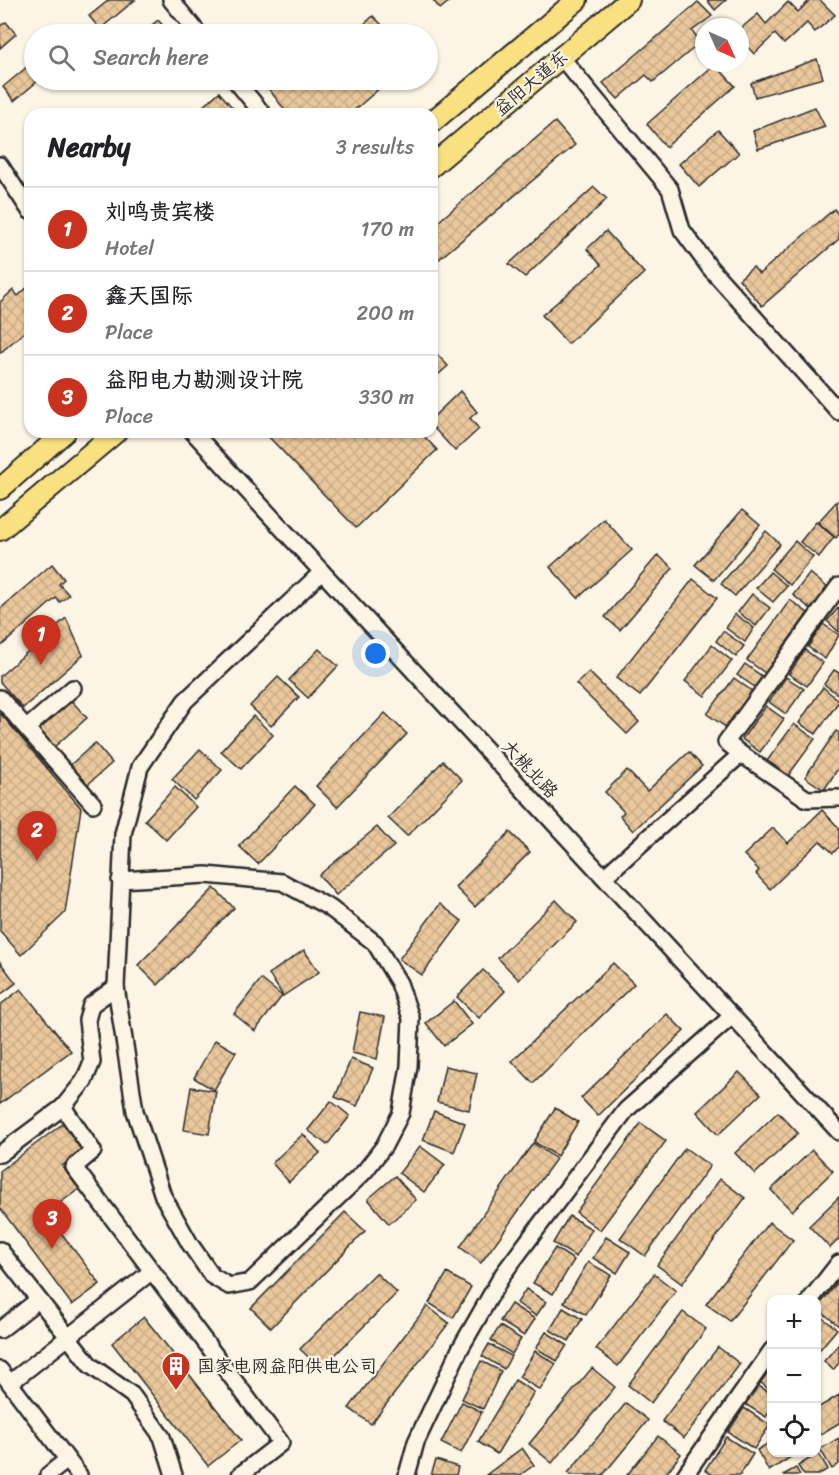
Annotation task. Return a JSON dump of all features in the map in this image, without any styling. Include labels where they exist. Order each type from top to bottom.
[{"type":"main road","points":[[438,117],[578,0]]},
{"type":"main road","name":"益阳大道东","points":[[438,161],[629,0]]},
{"type":"main road","points":[[0,489],[58,438]]},
{"type":"main road","points":[[0,530],[109,438]]},
{"type":"street","points":[[171,0],[191,24]]},
{"type":"street","points":[[561,57],[670,189],[682,230],[710,268],[839,412]]},
{"type":"street","points":[[244,90],[258,108]]},
{"type":"street","points":[[0,165],[24,202]]},
{"type":"street","name":"大桃北路","points":[[199,438],[839,1132]]},
{"type":"street","points":[[120,880],[206,874],[282,882],[330,908],[375,943],[399,983],[411,1018],[408,1066],[401,1113],[384,1146],[365,1171],[250,1282],[229,1286],[212,1276],[190,1244],[163,1196],[135,1111],[116,987],[120,880],[123,834],[140,767],[185,701],[322,572]]},
{"type":"street","points":[[839,586],[726,742],[807,799],[839,798]]},
{"type":"street","points":[[27,728],[73,688]]},
{"type":"street","points":[[0,698],[93,804]]},
{"type":"street","points":[[604,877],[741,754]]},
{"type":"street","points":[[0,1154],[63,1107],[84,1081],[92,1062],[87,1020],[91,1005],[116,987]]},
{"type":"street","points":[[407,1475],[416,1442],[460,1349],[503,1274],[626,1110],[732,1016]]},
{"type":"street","points":[[63,1107],[93,1151],[74,1167],[281,1443],[240,1475]]},
{"type":"street","points":[[0,1250],[90,1365],[132,1395],[162,1437],[174,1475]]},
{"type":"street","points":[[813,1295],[839,1263]]},
{"type":"street","points":[[10,1383],[152,1271]]},
{"type":"street","points":[[0,1330],[38,1300]]},
{"type":"street","points":[[685,1475],[767,1356]]},
{"type":"street","points":[[0,1370],[79,1475]]},
{"type":"street","points":[[48,1475],[67,1460]]},
{"type":"building","points":[[109,0],[135,0],[106,24],[96,24],[89,16]]},
{"type":"building","points":[[433,0],[451,0],[440,9]]},
{"type":"building","points":[[707,0],[726,0],[715,10]]},
{"type":"building","points":[[810,0],[820,0],[835,15],[815,32],[807,23],[784,44],[775,34],[754,54],[749,48],[749,22],[758,14],[766,24],[788,2],[798,12]]},
{"type":"building","points":[[698,2],[712,16],[695,18],[695,29],[692,31],[695,35],[695,47],[653,82],[646,75],[618,99],[603,83]]},
{"type":"building","points":[[373,16],[381,24],[364,24]]},
{"type":"building","points":[[6,22],[16,34],[0,48],[0,26]]},
{"type":"building","points":[[817,59],[823,78],[755,97],[751,83]]},
{"type":"building","points":[[24,69],[24,90],[27,90],[14,101],[3,87]]},
{"type":"building","points":[[706,72],[722,72],[735,86],[666,147],[647,124]]},
{"type":"building","points":[[269,90],[378,90],[357,108],[283,108]]},
{"type":"building","points":[[219,92],[233,108],[201,108]]},
{"type":"building","points":[[815,107],[825,127],[758,149],[753,131]]},
{"type":"building","points":[[555,122],[575,145],[438,260],[438,222]]},
{"type":"building","points":[[718,130],[739,153],[699,187],[679,164]]},
{"type":"building","points":[[594,187],[607,199],[525,277],[509,264]]},
{"type":"building","points":[[834,209],[839,215],[839,239],[762,306],[739,279],[753,267],[759,274]]},
{"type":"building","points":[[606,231],[644,273],[568,344],[542,315],[601,265],[587,249]]},
{"type":"building","points":[[13,290],[18,296],[24,291],[24,332],[0,353],[0,302]]},
{"type":"building","points":[[438,355],[448,366],[438,375]]},
{"type":"building","points":[[460,391],[477,412],[470,418],[479,429],[455,451],[438,433],[438,412]]},
{"type":"building","points":[[270,438],[426,438],[437,450],[356,528]]},
{"type":"building","points":[[837,501],[839,534],[836,538],[818,522]]},
{"type":"building","points":[[742,510],[760,525],[714,580],[695,565]]},
{"type":"building","points":[[604,519],[632,550],[578,598],[550,567]]},
{"type":"building","points":[[816,522],[834,537],[819,557],[800,542]]},
{"type":"building","points":[[766,531],[780,544],[735,596],[721,584]]},
{"type":"building","points":[[795,541],[813,557],[790,585],[771,569]]},
{"type":"building","points":[[658,555],[673,568],[620,630],[605,617]]},
{"type":"building","points":[[52,564],[64,579],[59,584],[69,595],[60,602],[56,598],[0,647],[0,609]]},
{"type":"building","points":[[770,572],[787,586],[773,602],[756,588]]},
{"type":"building","points":[[810,573],[828,588],[811,609],[793,595]]},
{"type":"building","points":[[693,579],[717,598],[640,696],[616,678]]},
{"type":"building","points":[[752,594],[770,608],[756,626],[738,612]]},
{"type":"building","points":[[790,600],[808,613],[765,673],[747,660]]},
{"type":"building","points":[[839,607],[839,632],[827,621]]},
{"type":"building","points":[[735,614],[754,628],[745,642],[726,628]]},
{"type":"building","points":[[66,618],[83,655],[23,708],[0,682],[0,676]]},
{"type":"building","points":[[823,624],[839,635],[825,659],[808,647]]},
{"type":"building","points":[[723,631],[744,646],[736,657],[716,641]]},
{"type":"building","points":[[712,645],[732,661],[705,696],[685,681]]},
{"type":"building","points":[[319,649],[338,666],[308,698],[289,680]]},
{"type":"building","points":[[805,650],[823,663],[807,686],[789,674]]},
{"type":"building","points":[[745,664],[763,677],[755,687],[737,675]]},
{"type":"building","points":[[834,670],[839,673],[839,695],[824,684]]},
{"type":"building","points":[[589,672],[639,722],[627,734],[576,684]]},
{"type":"building","points":[[278,677],[299,697],[271,726],[250,706]]},
{"type":"building","points":[[786,677],[804,689],[786,714],[769,702]]},
{"type":"building","points":[[734,678],[753,692],[727,728],[707,714]]},
{"type":"building","points":[[823,687],[839,701],[816,734],[799,723]]},
{"type":"building","points":[[70,699],[87,718],[53,748],[36,729]]},
{"type":"building","points":[[766,706],[784,719],[760,752],[742,739]]},
{"type":"building","points":[[0,713],[81,808],[65,913],[21,955],[0,931]]},
{"type":"building","points":[[385,713],[407,734],[337,807],[316,786]]},
{"type":"building","points":[[253,716],[273,735],[241,769],[221,751]]},
{"type":"building","points":[[794,724],[815,739],[788,776],[767,761]]},
{"type":"building","points":[[836,731],[839,733],[839,767],[824,790],[805,777]]},
{"type":"building","points":[[95,743],[112,763],[86,786],[69,766]]},
{"type":"building","points":[[200,749],[222,770],[194,800],[172,779]]},
{"type":"building","points":[[689,752],[702,766],[633,831],[620,816],[624,812],[605,792],[627,770],[647,791]]},
{"type":"building","points":[[443,761],[462,780],[407,836],[388,818]]},
{"type":"building","points":[[295,786],[315,804],[258,864],[239,846]]},
{"type":"building","points":[[175,787],[196,807],[166,840],[145,820]]},
{"type":"building","points":[[822,810],[839,828],[839,847],[833,853],[820,841],[770,889],[756,874],[759,870],[744,855],[773,828],[788,843]]},
{"type":"building","points":[[377,827],[394,846],[336,895],[319,875]]},
{"type":"building","points":[[510,832],[530,852],[475,907],[455,887]]},
{"type":"building","points":[[214,888],[234,908],[158,985],[138,965]]},
{"type":"building","points":[[556,900],[577,922],[519,980],[498,958]]},
{"type":"building","points":[[440,904],[462,921],[422,975],[399,959]]},
{"type":"building","points":[[304,950],[319,972],[283,996],[269,974]]},
{"type":"building","points":[[0,962],[16,983],[0,995]]},
{"type":"building","points":[[613,963],[634,984],[533,1083],[512,1061]]},
{"type":"building","points":[[483,970],[505,991],[479,1018],[457,997]]},
{"type":"building","points":[[261,979],[282,996],[255,1031],[234,1014]]},
{"type":"building","points":[[21,989],[71,1051],[0,1104],[0,1005]]},
{"type":"building","points":[[454,1001],[472,1024],[444,1046],[426,1023]]},
{"type":"building","points":[[360,1012],[385,1017],[377,1059],[352,1053]]},
{"type":"building","points":[[667,1014],[684,1031],[598,1116],[581,1098]]},
{"type":"building","points":[[215,1040],[236,1052],[214,1090],[194,1078]]},
{"type":"building","points":[[351,1059],[373,1068],[357,1106],[335,1097]]},
{"type":"building","points":[[445,1066],[477,1073],[469,1110],[437,1102]]},
{"type":"building","points":[[739,1072],[761,1094],[718,1135],[697,1112]]},
{"type":"building","points":[[191,1087],[216,1091],[209,1134],[184,1130]]},
{"type":"building","points":[[331,1101],[350,1116],[327,1145],[308,1130]]},
{"type":"building","points":[[555,1108],[578,1122],[557,1156],[534,1142]]},
{"type":"building","points":[[434,1111],[465,1123],[454,1152],[423,1140]]},
{"type":"building","points":[[778,1112],[798,1133],[755,1174],[735,1153]]},
{"type":"building","points":[[65,1122],[85,1149],[62,1166],[79,1189],[46,1213],[100,1284],[72,1305],[0,1208],[0,1171]]},
{"type":"building","points":[[641,1123],[666,1141],[600,1230],[576,1212]]},
{"type":"building","points":[[303,1134],[320,1153],[289,1182],[272,1163]]},
{"type":"building","points":[[533,1143],[556,1159],[481,1263],[460,1247]]},
{"type":"building","points":[[420,1146],[445,1165],[424,1192],[399,1173]]},
{"type":"building","points":[[685,1148],[710,1166],[645,1256],[620,1238]]},
{"type":"building","points":[[812,1150],[833,1171],[792,1211],[771,1190]]},
{"type":"building","points":[[395,1176],[416,1200],[389,1224],[368,1199]]},
{"type":"building","points":[[720,1179],[745,1198],[682,1284],[657,1265]]},
{"type":"building","points":[[839,1197],[839,1239],[830,1248],[809,1226]]},
{"type":"building","points":[[345,1212],[365,1231],[271,1328],[251,1308]]},
{"type":"building","points":[[569,1216],[592,1229],[576,1257],[553,1243]]},
{"type":"building","points":[[769,1222],[793,1240],[730,1321],[706,1304]]},
{"type":"building","points":[[606,1237],[630,1252],[617,1273],[593,1258]]},
{"type":"building","points":[[555,1248],[574,1260],[553,1294],[533,1283]]},
{"type":"building","points":[[588,1262],[611,1275],[586,1315],[564,1302]]},
{"type":"building","points":[[376,1273],[397,1293],[321,1369],[300,1349]]},
{"type":"building","points":[[447,1273],[471,1287],[453,1318],[429,1303]]},
{"type":"building","points":[[654,1274],[676,1291],[618,1366],[596,1349]]},
{"type":"building","points":[[837,1283],[839,1284],[839,1326],[821,1311],[821,1303]]},
{"type":"building","points":[[526,1289],[546,1302],[536,1316],[517,1303]]},
{"type":"building","points":[[511,1304],[535,1319],[524,1336],[500,1321]]},
{"type":"building","points":[[427,1306],[449,1323],[371,1424],[349,1408]]},
{"type":"building","points":[[563,1308],[582,1319],[569,1341],[550,1330]]},
{"type":"building","points":[[683,1312],[706,1329],[651,1403],[628,1385]]},
{"type":"building","name":"国家电网益阳供电公司","points":[[144,1317],[241,1440],[208,1466],[112,1343]]},
{"type":"building","points":[[821,1317],[837,1329],[821,1348]]},
{"type":"building","points":[[500,1326],[521,1339],[512,1354],[491,1340]]},
{"type":"building","points":[[546,1332],[567,1345],[557,1361],[536,1348]]},
{"type":"building","points":[[489,1344],[511,1356],[504,1369],[482,1356]]},
{"type":"building","points":[[839,1344],[839,1363],[833,1370],[824,1361]]},
{"type":"building","points":[[718,1347],[740,1364],[684,1438],[662,1421]]},
{"type":"building","points":[[535,1351],[556,1364],[540,1390],[519,1377]]},
{"type":"building","points":[[481,1361],[501,1371],[483,1409],[462,1399]]},
{"type":"building","points":[[592,1368],[615,1387],[552,1463],[529,1444]]},
{"type":"building","points":[[767,1372],[767,1388],[759,1381]]},
{"type":"building","points":[[515,1380],[534,1392],[497,1454],[478,1442]]},
{"type":"building","points":[[757,1385],[767,1391],[766,1417],[745,1404]]},
{"type":"building","points":[[839,1395],[839,1423],[821,1434],[821,1406]]},
{"type":"building","points":[[462,1402],[482,1412],[461,1453],[441,1443]]},
{"type":"building","points":[[626,1403],[648,1420],[603,1475],[570,1475],[568,1473]]},
{"type":"building","points":[[744,1408],[767,1423],[767,1430],[754,1449],[728,1432]]},
{"type":"building","points":[[658,1436],[681,1454],[665,1475],[627,1475]]},
{"type":"building","points":[[726,1437],[753,1454],[740,1475],[713,1475],[705,1470]]},
{"type":"building","points":[[839,1438],[839,1464],[832,1469],[821,1448]]},
{"type":"building","points":[[767,1444],[767,1457],[791,1457],[769,1471],[757,1450]]},
{"type":"building","points":[[522,1448],[534,1465],[520,1475],[486,1475]]},
{"type":"building","points":[[812,1457],[820,1457],[828,1469],[818,1475],[804,1475],[798,1466]]},
{"type":"building","points":[[436,1460],[458,1467],[456,1475],[431,1475]]},
{"type":"building","points":[[796,1468],[800,1475],[783,1475]]},
{"type":"place","name":"刘鸣贵宾楼","points":[[41,665]]},
{"type":"place","name":"鑫天国际","points":[[37,861]]},
{"type":"place","name":"益阳电力勘测设计院","points":[[52,1249]]},
{"type":"place","name":"国家电网益阳供电公司","points":[[176,1392]]}]
